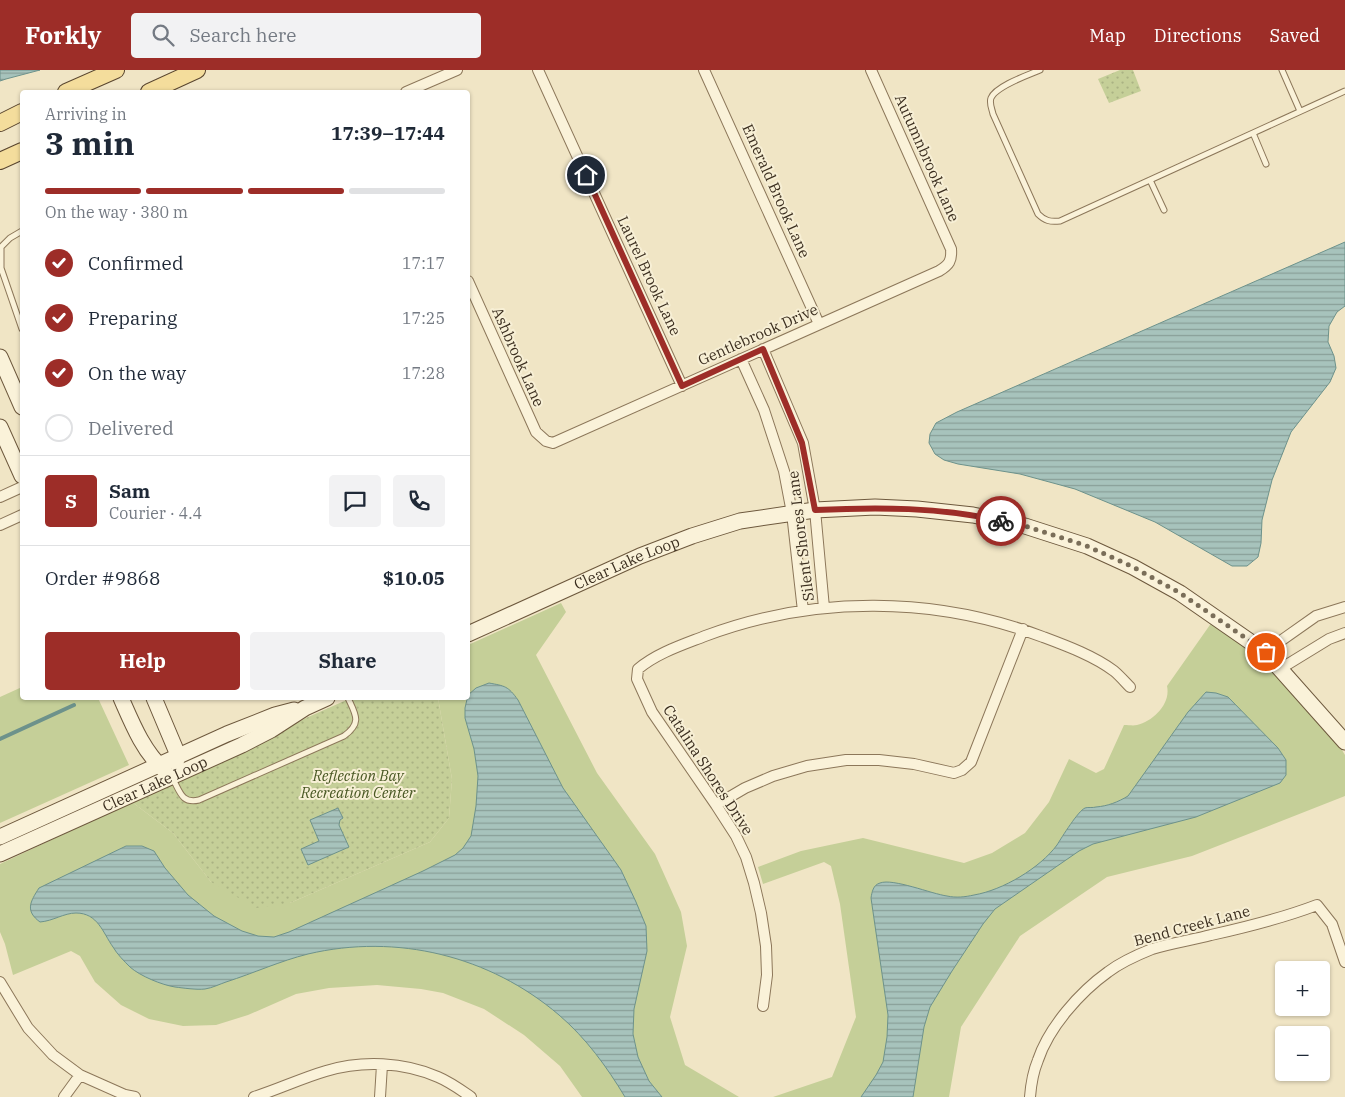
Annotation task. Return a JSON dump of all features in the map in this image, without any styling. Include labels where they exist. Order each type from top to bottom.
[{"type":"main road","points":[[71,90],[116,70]]},
{"type":"main road","points":[[152,90],[197,70]]},
{"type":"main road","points":[[0,122],[20,113]]},
{"type":"main road","points":[[0,161],[20,152]]},
{"type":"street","points":[[411,90],[457,70]]},
{"type":"street","name":"Laurel Brook Lane","points":[[538,70],[682,386]]},
{"type":"street","name":"Emerald Brook Lane","points":[[704,70],[819,324]]},
{"type":"street","name":"Autumnbrook Lane","points":[[870,70],[951,249],[952,259]]},
{"type":"street","name":"Gentlebrook Drive","points":[[546,441],[554,443],[564,439],[741,360],[939,271],[947,266],[952,259]]},
{"type":"street","name":"Ashbrook Lane","points":[[470,285],[536,432],[546,441]]},
{"type":"street","name":"Silent Shores Lane","points":[[763,349],[802,443],[815,510],[824,608]]},
{"type":"street","points":[[0,357],[20,402]]},
{"type":"street","name":"Silent Shores Lane","points":[[741,360],[764,410],[784,471],[792,513],[803,610]]},
{"type":"street","points":[[0,427],[20,472]]},
{"type":"street","points":[[0,496],[20,488]]},
{"type":"street","name":"Clear Lake Loop","points":[[470,633],[640,556],[692,536],[740,521],[815,510],[875,507],[973,514],[1025,526],[1087,546],[1133,567],[1180,593],[1266,652]]},
{"type":"street","points":[[0,525],[20,516]]},
{"type":"street","points":[[803,610],[871,605],[902,606],[944,610],[974,616],[1023,629],[1066,645],[1115,672],[1130,688]]},
{"type":"street","points":[[1345,606],[1316,616],[1266,652],[1345,742]]},
{"type":"street","name":"Catalina Shores Drive","points":[[763,1006],[767,975],[766,946],[756,890],[746,857],[716,805],[652,712],[637,679],[638,670],[647,661],[680,646],[717,631],[803,610]]},
{"type":"street","points":[[716,805],[745,788],[773,776],[807,766],[846,760],[880,760],[914,764],[954,773],[962,770],[971,762],[1023,629]]},
{"type":"street","points":[[1280,668],[1329,639],[1345,633]]},
{"type":"street","points":[[122,700],[137,735],[158,765],[172,776],[178,756],[155,700]]},
{"type":"street","name":"Clear Lake Loop","points":[[0,854],[264,734],[305,708],[323,700]]},
{"type":"street","name":"Clear Lake Loop","points":[[0,837],[226,734],[275,715],[305,708]]},
{"type":"street","name":"Bend Creek Lane","points":[[1030,1097],[1031,1084],[1038,1059],[1059,1021],[1074,1003],[1108,971],[1131,958],[1153,949],[1288,916],[1317,905],[1332,924],[1345,962]]},
{"type":"street","points":[[0,982],[28,1028],[54,1055],[80,1075],[125,1095],[135,1097]]},
{"type":"street","points":[[254,1097],[328,1070],[358,1064],[402,1067],[421,1071],[439,1077],[471,1097]]},
{"type":"street","points":[[380,1097],[382,1065]]},
{"type":"street","points":[[64,1097],[80,1075]]},
{"type":"lane","points":[[1040,70],[995,92],[991,98],[991,105],[993,114],[1038,214],[1050,222],[1060,221],[1345,91]]},
{"type":"lane","points":[[1282,70],[1300,112]]},
{"type":"lane","points":[[1253,133],[1266,164]]},
{"type":"lane","points":[[1150,180],[1164,210]]},
{"type":"lane","points":[[20,233],[10,238],[1,247],[1,268],[20,322]]},
{"type":"lane","points":[[172,776],[182,796],[187,800],[193,801],[208,796],[344,736],[352,730],[357,722],[349,700]]},
{"type":"green space","points":[[1120,70],[1133,70],[1141,91],[1109,103],[1098,79]]},
{"type":"green space","points":[[561,603],[566,612],[536,655],[597,773],[655,854],[681,912],[687,946],[670,1017],[685,1065],[739,1097],[582,1097],[560,1066],[524,1035],[484,1009],[443,993],[421,989],[377,985],[329,988],[296,994],[248,1015],[216,1025],[183,1026],[149,1019],[121,1005],[95,982],[80,956],[71,951],[13,975],[0,932],[0,864],[132,802],[173,833],[211,882],[290,903],[430,842],[449,818],[452,779],[438,700],[470,700],[470,644]]},
{"type":"green space","points":[[1212,622],[1259,658],[1302,701],[1337,742],[1345,755],[1345,796],[1192,856],[1107,877],[1020,936],[961,1027],[949,1097],[773,1097],[832,1077],[856,1017],[840,904],[831,866],[824,862],[763,884],[758,867],[801,851],[863,838],[964,863],[992,853],[1025,833],[1049,802],[1069,759],[1096,773],[1104,769],[1124,725],[1143,723],[1160,711],[1168,693],[1167,686]]},
{"type":"green space","points":[[20,688],[20,700],[99,700],[129,765],[0,823],[0,697]]},
{"type":"green space","name":"Reflection Bay Recreation Center","points":[[346,700],[438,700],[452,779],[449,818],[430,842],[290,903],[256,908],[211,882],[173,833],[132,802],[251,747],[306,718]]},
{"type":"water","points":[[0,70],[40,70],[0,81]]},
{"type":"water","points":[[1345,242],[1345,306],[1337,312],[1329,326],[1328,342],[1334,356],[1336,368],[1330,382],[1291,432],[1272,480],[1262,520],[1258,557],[1247,566],[1232,566],[1155,522],[1075,489],[1020,474],[944,460],[935,454],[929,443],[930,434],[936,423],[957,412]]},
{"type":"water","points":[[489,683],[506,687],[518,700],[563,788],[621,870],[636,902],[646,926],[647,951],[634,1009],[633,1034],[638,1057],[649,1081],[662,1097],[625,1097],[595,1053],[559,1015],[532,995],[503,978],[473,964],[441,954],[375,946],[342,948],[298,957],[210,988],[190,989],[164,984],[145,977],[134,970],[119,955],[99,925],[90,916],[72,913],[40,922],[32,914],[31,902],[39,888],[126,846],[142,846],[154,851],[165,868],[188,895],[214,916],[242,931],[258,936],[274,937],[289,932],[455,855],[463,848],[471,836],[476,806],[478,776],[474,749],[465,718],[465,708],[467,700],[470,700],[470,693],[476,688]]},
{"type":"water","points":[[1206,692],[1228,697],[1278,748],[1286,760],[1286,775],[1280,783],[1196,817],[1093,844],[1079,851],[995,909],[983,924],[930,1007],[924,1027],[913,1097],[861,1097],[883,1062],[887,1037],[888,1015],[871,898],[876,885],[886,882],[894,883],[940,895],[960,897],[971,896],[997,888],[1020,877],[1050,854],[1082,810],[1109,805],[1128,796],[1188,712]]},
{"type":"water","points":[[338,808],[343,818],[340,820],[339,825],[349,847],[308,865],[301,849],[319,841],[310,820]]},
{"type":"waterway","points":[[0,739],[74,705]]},
{"type":"way so far","points":[[1001,521],[1025,526],[1087,546],[1133,567],[1180,593],[1266,652]]},
{"type":"route","points":[[586,175],[682,386],[763,349],[802,443],[810,476],[815,510],[875,507],[917,509],[973,514],[1001,521]]}]
